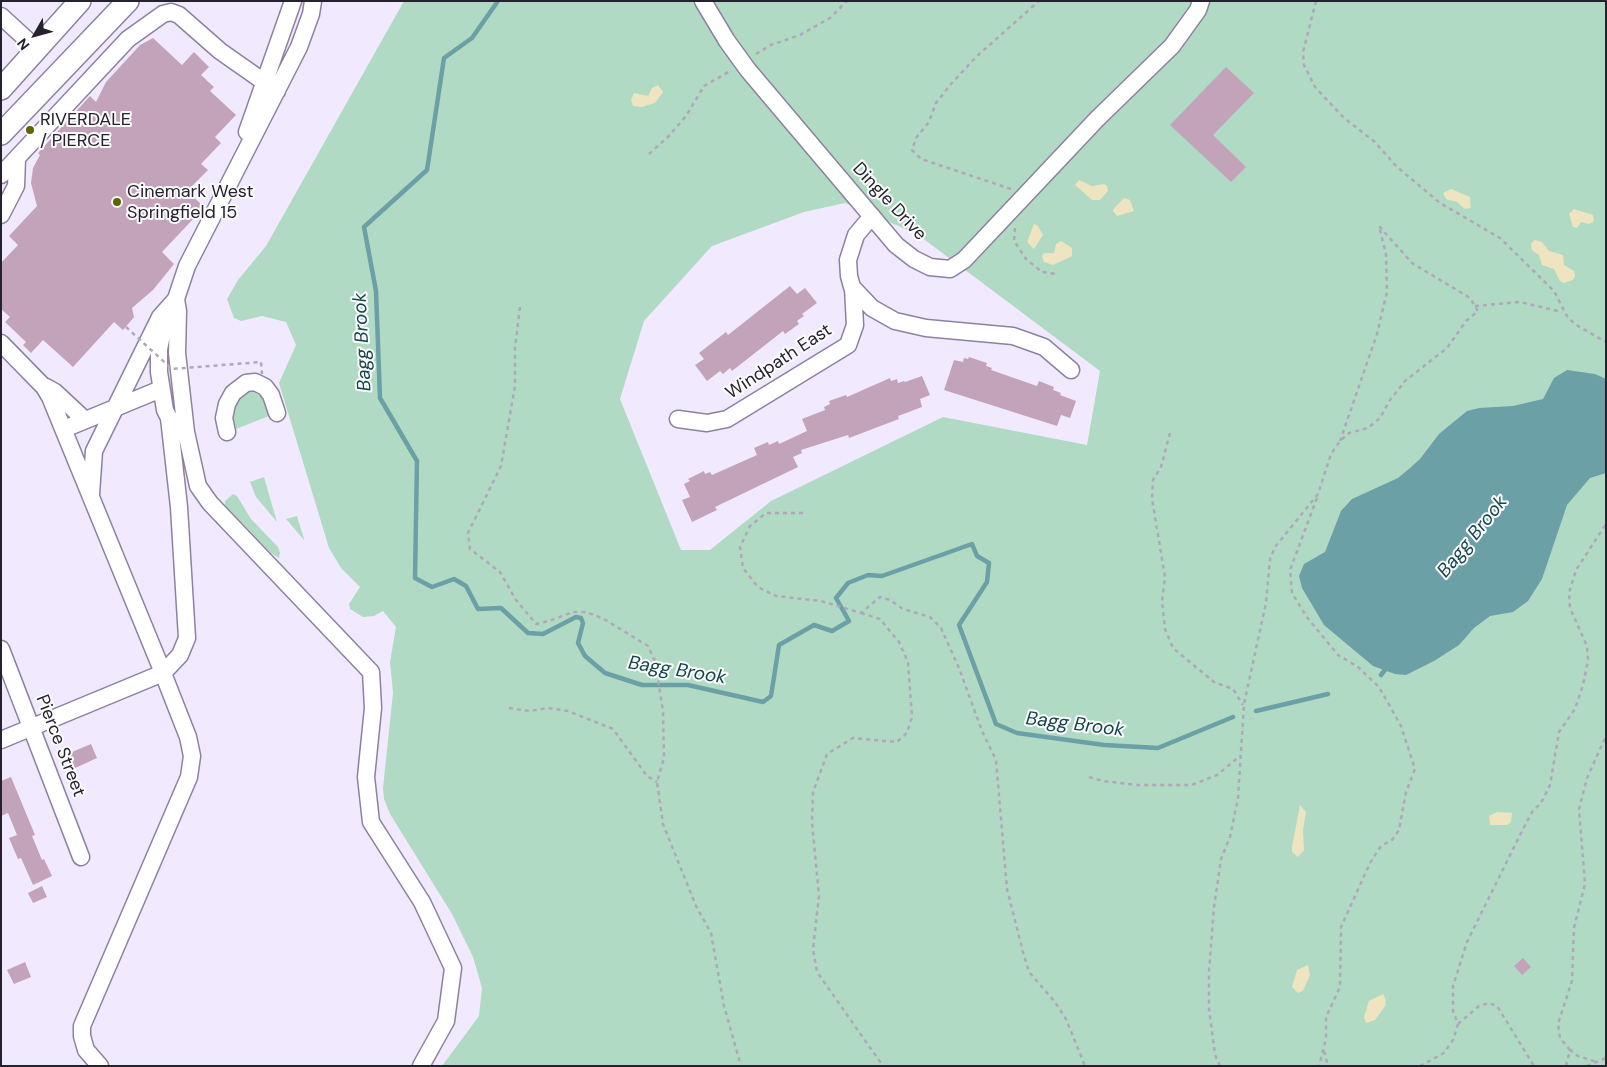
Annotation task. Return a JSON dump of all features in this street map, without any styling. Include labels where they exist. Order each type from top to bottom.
[{"type":"main road","points":[[1,89],[80,1]]},
{"type":"main road","points":[[87,45],[104,11],[112,1]]},
{"type":"main road","points":[[1,134],[128,1]]},
{"type":"street","points":[[1,740],[163,673],[180,654],[187,638],[179,507],[169,418],[165,410],[159,372],[161,340],[187,266],[227,186],[270,87],[293,1]]},
{"type":"street","points":[[270,87],[299,47],[311,14],[313,1]]},
{"type":"street","name":"Dingle Drive","points":[[703,1],[727,41],[748,70],[896,245],[914,259],[930,267],[950,269],[964,260],[1091,126],[1172,46],[1198,10],[1201,1]]},
{"type":"street","points":[[1,175],[18,159],[128,39],[150,21],[170,12],[179,15],[220,51],[270,87]]},
{"type":"street","points":[[1,16],[38,50]]},
{"type":"street","points":[[1,215],[16,186],[18,159]]},
{"type":"street","name":"Windpath East","points":[[678,419],[707,423],[727,419],[848,345],[855,325],[853,288],[849,276],[848,260],[856,235],[872,216]]},
{"type":"street","points":[[853,288],[872,308],[895,321],[926,328],[1013,336],[1044,347],[1071,370]]},
{"type":"street","points":[[91,499],[94,451],[160,317],[176,299]]},
{"type":"street","points":[[176,299],[178,311],[177,353],[186,432],[195,478],[206,498],[371,672],[373,708],[366,777],[371,822],[422,902],[453,968],[446,1021],[421,1066]]},
{"type":"street","points":[[1,343],[44,387],[64,429],[188,738],[191,767],[82,1026],[82,1036],[86,1050],[100,1066]]},
{"type":"street","points":[[227,432],[224,418],[227,404],[233,394],[246,383],[258,383],[269,391],[277,413]]},
{"type":"street","points":[[44,387],[55,392],[86,420]]},
{"type":"street","points":[[64,429],[161,389]]},
{"type":"street","points":[[169,418],[186,432]]},
{"type":"street","name":"Pierce Street","points":[[1,649],[81,857]]},
{"type":"path","points":[[1039,1],[976,57],[951,84],[936,103],[929,122],[916,138],[912,150],[921,159],[1014,190],[1022,206],[1015,222],[1014,241],[1026,259],[1042,272],[1057,274]]},
{"type":"path","points":[[1316,1],[1304,52],[1304,65],[1315,87],[1344,118],[1375,142],[1396,166],[1440,203],[1500,238],[1554,291],[1564,312],[1578,326],[1606,342]]},
{"type":"path","points":[[1319,1066],[1324,1049],[1326,1017],[1340,987],[1341,927],[1370,863],[1381,846],[1392,840],[1399,830],[1406,792],[1415,769],[1401,726],[1379,687],[1358,667],[1338,656],[1306,616],[1292,593],[1290,570],[1318,494],[1330,454],[1349,433],[1368,428],[1380,418],[1390,400],[1405,381],[1447,348],[1466,320],[1478,311],[1470,298],[1412,263],[1379,226],[1386,254],[1387,292],[1377,334],[1340,441]]},
{"type":"path","points":[[1475,306],[1520,302],[1564,312]]},
{"type":"path","points":[[520,306],[515,347],[515,386],[501,466],[468,533],[470,548],[500,572],[516,600],[536,624],[573,612],[586,612],[604,619],[648,646],[656,665],[663,711],[664,758],[657,782],[663,824],[689,891],[710,934],[724,1006],[742,1066]]},
{"type":"path","points":[[126,327],[172,369],[261,362],[262,374]]},
{"type":"path","points":[[1170,433],[1161,467],[1153,480],[1152,499],[1165,576],[1162,602],[1165,629],[1173,648],[1214,682],[1233,689],[1244,706]]},
{"type":"path","points":[[1220,1066],[1215,1055],[1210,1009],[1209,972],[1221,859],[1230,838],[1238,798],[1244,706],[1266,603],[1270,559],[1275,547],[1318,494]]},
{"type":"path","points":[[803,513],[766,513],[750,526],[740,547],[743,568],[758,587],[776,596],[832,604],[880,620],[899,642],[908,662],[912,717],[907,733],[898,742],[853,738],[827,754],[813,792],[812,822],[819,896],[813,949],[817,972],[883,1066]]},
{"type":"path","points":[[1458,1024],[1453,1010],[1454,986],[1467,942],[1520,833],[1532,812],[1541,803],[1550,785],[1559,732],[1575,709],[1583,686],[1588,660],[1587,646],[1570,608],[1569,593],[1576,570],[1606,524]]},
{"type":"path","points":[[861,613],[880,597],[890,600],[903,609],[930,617],[941,628],[959,668],[982,731],[996,760],[1007,889],[1027,965],[1030,972],[1056,1002],[1066,1019],[1085,1066]]},
{"type":"path","points":[[509,708],[530,711],[548,708],[568,711],[613,729],[647,776],[657,782]]},
{"type":"path","points":[[1597,1062],[1578,1056],[1570,1050],[1560,1038],[1558,1024],[1572,981],[1574,928],[1585,884],[1579,809],[1587,778],[1606,736]]},
{"type":"path","points":[[1089,777],[1103,782],[1137,785],[1192,785],[1217,775],[1240,756]]},
{"type":"path","points":[[1420,1066],[1444,1053],[1453,1040],[1458,1024],[1479,1006],[1489,1002],[1497,1006],[1534,1066]]},
{"type":"path","points":[[1324,1049],[1328,1066]]},
{"type":"path","points":[[1566,1066],[1570,1050]]},
{"type":"path","points":[[1587,1066],[1606,1058]]},
{"type":"shaded area","points":[[404,1],[1606,1],[1606,1066],[442,1066],[479,1016],[482,988],[473,957],[452,914],[390,814],[384,799],[383,788],[393,693],[390,662],[396,627],[383,611],[374,616],[363,617],[350,609],[349,604],[360,587],[341,568],[329,548],[279,383],[296,345],[286,322],[262,316],[241,321],[234,318],[227,299],[238,280],[266,246]],"holes":[[[845,203],[917,234],[1100,371],[1087,445],[943,417],[771,501],[710,550],[681,550],[620,399],[644,321],[712,246],[804,212]]]},
{"type":"shaded area","points":[[252,391],[263,398],[269,416],[236,429],[233,409],[240,397]]},
{"type":"shaded area","points":[[264,477],[277,522],[256,497],[250,482]]},
{"type":"shaded area","points":[[233,494],[237,496],[251,519],[278,547],[279,558],[271,553],[225,505],[225,501]]},
{"type":"shaded area","points":[[297,516],[304,539],[304,540],[286,519]]},
{"type":"sand","points":[[658,85],[663,92],[655,103],[642,107],[633,106],[631,100],[634,93],[648,96],[652,88]]},
{"type":"sand","points":[[1079,180],[1092,186],[1104,184],[1107,186],[1108,191],[1100,200],[1092,200],[1075,185]]},
{"type":"sand","points":[[1451,189],[1470,197],[1471,208],[1465,209],[1457,202],[1446,199],[1443,193]]},
{"type":"sand","points":[[1124,198],[1130,200],[1134,211],[1117,216],[1113,211],[1114,208]]},
{"type":"sand","points":[[1574,209],[1593,215],[1594,221],[1589,224],[1581,222],[1577,228],[1573,227],[1569,214]]},
{"type":"sand","points":[[1034,224],[1038,226],[1043,235],[1034,249],[1027,242]]},
{"type":"sand","points":[[1535,240],[1542,242],[1549,251],[1563,255],[1564,265],[1574,271],[1575,276],[1573,280],[1564,283],[1560,281],[1554,269],[1542,265],[1539,255],[1532,250],[1531,243]]},
{"type":"sand","points":[[1061,241],[1072,248],[1072,256],[1053,265],[1044,262],[1042,256],[1044,253],[1054,253],[1056,244]]},
{"type":"sand","points":[[1300,805],[1306,812],[1303,830],[1304,850],[1298,857],[1292,852],[1292,847]]},
{"type":"sand","points":[[1497,812],[1512,813],[1511,822],[1507,825],[1490,825],[1489,816]]},
{"type":"sand","points":[[1308,965],[1310,975],[1303,991],[1298,993],[1292,987],[1297,970]]},
{"type":"sand","points":[[1383,994],[1386,1000],[1385,1006],[1375,1020],[1366,1023],[1364,1017],[1369,1001]]},
{"type":"water","points":[[1567,370],[1595,374],[1606,379],[1606,473],[1590,478],[1567,505],[1542,579],[1528,601],[1513,612],[1490,616],[1474,628],[1459,645],[1434,661],[1406,675],[1395,674],[1373,666],[1324,625],[1302,588],[1299,576],[1304,564],[1325,552],[1341,511],[1352,499],[1398,478],[1420,459],[1439,434],[1467,411],[1479,408],[1513,406],[1543,399],[1554,378]]},
{"type":"building","name":"Cinemark West Springfield 15","points":[[153,38],[182,65],[194,52],[209,67],[201,75],[214,87],[210,91],[236,115],[215,137],[221,143],[201,164],[208,170],[187,191],[201,204],[196,216],[162,252],[174,264],[153,290],[132,308],[134,317],[123,330],[114,322],[73,367],[43,340],[31,353],[23,345],[26,342],[5,322],[10,317],[1,309],[1,263],[18,245],[9,236],[37,206],[31,183],[33,168],[40,155],[38,153],[90,96],[96,102],[106,82],[140,45]]},
{"type":"building","points":[[1226,67],[1254,93],[1213,135],[1246,167],[1231,182],[1170,125]]},
{"type":"building","points":[[790,286],[797,294],[805,288],[817,303],[802,314],[804,316],[797,321],[799,324],[785,334],[783,331],[732,371],[730,368],[723,374],[720,371],[707,381],[695,365],[704,359],[699,353],[726,332],[728,335]]},
{"type":"building","points":[[969,357],[987,363],[986,366],[992,368],[991,370],[1037,386],[1039,381],[1054,387],[1053,390],[1061,393],[1060,395],[1076,401],[1070,418],[1061,415],[1057,426],[944,390],[954,360],[963,362],[964,358],[968,359]]},
{"type":"building","points":[[922,376],[930,395],[920,399],[922,407],[898,416],[899,419],[849,438],[848,435],[801,450],[802,453],[793,457],[798,467],[715,507],[717,510],[692,522],[682,500],[690,497],[684,484],[690,481],[688,479],[704,471],[705,474],[710,472],[712,475],[757,455],[754,448],[768,442],[769,445],[778,441],[779,444],[807,431],[802,419],[825,410],[824,407],[830,404],[829,401],[846,395],[847,397],[890,378],[891,381],[897,379],[898,383]]},
{"type":"building","points":[[91,744],[97,758],[73,769],[67,754]]},
{"type":"building","points":[[11,777],[35,835],[32,836],[42,860],[44,859],[52,876],[33,885],[21,858],[18,859],[9,838],[17,835],[8,813],[1,816],[1,781]]},
{"type":"building","points":[[42,886],[47,897],[33,903],[28,893]]},
{"type":"building","points":[[1523,958],[1531,967],[1522,975],[1514,966]]},
{"type":"building","points":[[25,962],[31,977],[14,984],[7,970]]},
{"type":"waterway","name":"Bagg Brook","points":[[498,1],[472,38],[444,58],[427,170],[364,227],[376,291],[380,398],[417,461],[415,578],[432,587],[454,579],[466,586],[478,609],[501,608],[528,633],[543,634],[576,617],[581,618],[583,623],[578,643],[585,656],[605,673],[642,685],[688,685],[763,702],[771,696],[779,645],[814,625],[832,631],[849,621],[836,598],[848,583],[868,575],[882,576],[972,544],[977,556],[989,563],[987,582],[959,625],[996,724],[1017,733],[1104,745],[1158,748],[1233,717]]},
{"type":"waterway","name":"Bagg Brook","points":[[1381,675],[1388,666]]},
{"type":"waterway","name":"Bagg Brook","points":[[1256,711],[1328,694]]},
{"type":"place","name":"RIVERDALE / PIERCE","points":[[30,130]]},
{"type":"place","name":"Cinemark West Springfield 15","points":[[117,202]]}]
